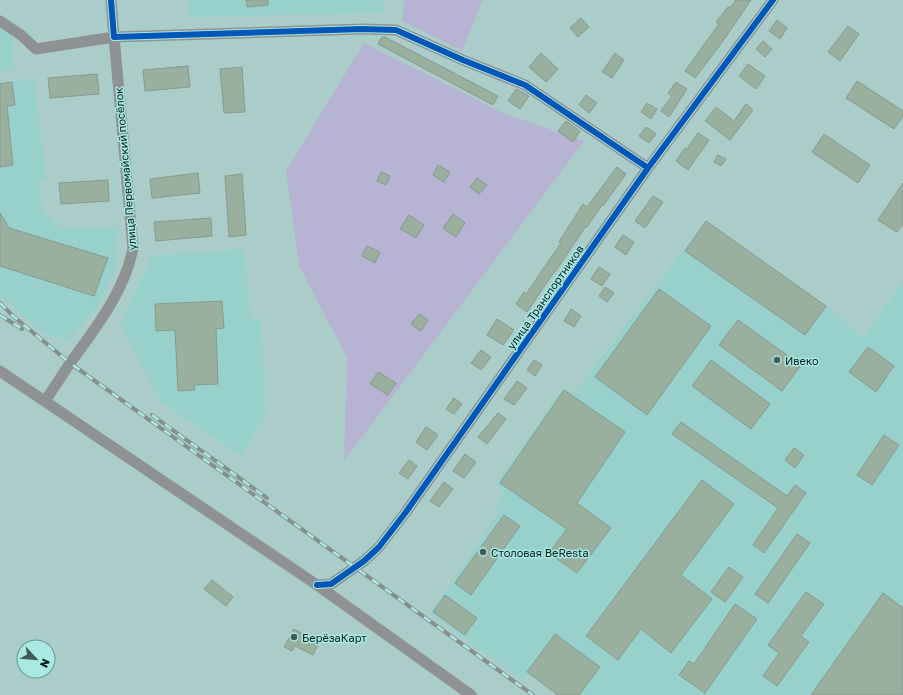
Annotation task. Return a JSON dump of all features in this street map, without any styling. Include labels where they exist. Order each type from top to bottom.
[{"type":"street","name":"улица Первомайский посёлок","points":[[46,401],[109,308],[124,279],[131,260],[133,248],[111,0]]},
{"type":"street","name":"улица Транспортников","points":[[316,585],[331,584],[380,547],[648,168],[773,0]]},
{"type":"street","points":[[0,21],[22,35],[36,50],[114,37],[362,29],[396,30],[463,60],[525,85],[648,168]]},
{"type":"street","points":[[0,371],[316,585],[471,695]]},
{"type":"shaded area","points":[[189,0],[383,0],[384,13],[190,17]]},
{"type":"shaded area","points":[[405,0],[483,0],[462,51],[402,21]]},
{"type":"shaded area","points":[[0,27],[12,35],[14,70],[0,71]]},
{"type":"shaded area","points":[[364,43],[503,113],[584,141],[344,461],[347,358],[299,265],[286,171]]},
{"type":"shaded area","points":[[34,79],[46,179],[40,180],[42,210],[61,228],[118,227],[114,272],[96,309],[68,340],[42,333],[0,295],[0,83]]},
{"type":"shaded area","points":[[706,221],[826,306],[863,338],[903,282],[903,695],[557,695],[529,674],[523,680],[430,613],[500,511],[493,508],[505,491],[496,484],[563,388],[573,395]]},
{"type":"shaded area","points":[[244,249],[251,319],[261,319],[266,414],[241,456],[162,403],[120,324],[131,303],[151,256]]},
{"type":"building","points":[[246,0],[268,0],[268,5],[247,7]]},
{"type":"building","points":[[736,0],[751,0],[695,78],[685,71],[719,24],[716,22],[728,7],[730,8]]},
{"type":"building","points":[[581,18],[589,27],[578,37],[570,28]]},
{"type":"building","points":[[777,20],[787,28],[780,39],[769,31]]},
{"type":"building","points":[[848,26],[859,34],[840,61],[828,52]]},
{"type":"building","points":[[382,37],[385,37],[498,96],[493,105],[378,44]]},
{"type":"building","points":[[763,41],[772,49],[765,57],[756,49]]},
{"type":"building","points":[[541,53],[558,69],[546,82],[529,67]]},
{"type":"building","points":[[615,53],[624,60],[612,78],[602,72]]},
{"type":"building","points":[[748,64],[765,76],[756,89],[739,76]]},
{"type":"building","points":[[188,66],[190,87],[145,91],[143,70]]},
{"type":"building","points":[[242,67],[245,112],[224,113],[220,69]]},
{"type":"building","points":[[97,74],[99,94],[50,98],[48,78]]},
{"type":"building","points":[[857,81],[903,111],[903,116],[894,129],[846,98]]},
{"type":"building","points":[[12,82],[15,105],[7,106],[13,165],[0,167],[0,84]]},
{"type":"building","points":[[676,82],[687,89],[669,117],[661,111],[672,96],[668,93]]},
{"type":"building","points":[[516,89],[529,96],[520,109],[508,101]]},
{"type":"building","points":[[586,95],[597,103],[589,113],[579,105]]},
{"type":"building","points":[[647,103],[657,109],[651,119],[641,112]]},
{"type":"building","points":[[746,104],[753,110],[730,140],[705,121],[716,107],[734,121]]},
{"type":"building","points":[[566,121],[580,131],[573,142],[558,131]]},
{"type":"building","points":[[646,127],[656,134],[649,143],[639,136]]},
{"type":"building","points":[[698,133],[709,140],[688,170],[676,161],[685,148],[687,149]]},
{"type":"building","points":[[824,134],[870,165],[858,183],[812,152]]},
{"type":"building","points":[[718,155],[726,159],[721,166],[714,162]]},
{"type":"building","points":[[438,165],[450,172],[444,182],[433,175]]},
{"type":"building","points":[[617,167],[626,174],[587,227],[586,226],[527,312],[516,304],[524,292],[526,294],[561,243],[559,242],[583,204],[587,207]]},
{"type":"building","points":[[381,172],[390,176],[386,185],[377,181]]},
{"type":"building","points":[[198,173],[200,193],[152,198],[150,179]]},
{"type":"building","points":[[242,174],[246,235],[229,237],[225,176]]},
{"type":"building","points":[[477,178],[487,185],[479,194],[470,187]]},
{"type":"building","points":[[108,180],[109,201],[61,204],[59,183]]},
{"type":"building","points":[[903,183],[903,224],[897,232],[878,220]]},
{"type":"building","points":[[653,196],[663,202],[645,228],[635,221]]},
{"type":"building","points":[[0,213],[9,228],[108,258],[94,296],[0,266]]},
{"type":"building","points":[[453,214],[465,223],[456,237],[443,228]]},
{"type":"building","points":[[409,215],[424,225],[416,238],[400,229]]},
{"type":"building","points":[[211,218],[212,236],[156,241],[154,222]]},
{"type":"building","points":[[706,221],[826,306],[805,335],[685,251]]},
{"type":"building","points":[[623,235],[634,242],[626,255],[615,247]]},
{"type":"building","points":[[367,246],[380,252],[375,263],[362,256]]},
{"type":"building","points":[[599,267],[610,274],[602,286],[591,279]]},
{"type":"building","points":[[605,287],[614,293],[607,302],[599,296]]},
{"type":"building","points":[[659,289],[711,326],[647,415],[595,377]]},
{"type":"building","points":[[222,301],[224,328],[216,329],[218,384],[194,385],[195,390],[178,391],[175,330],[156,331],[155,304]]},
{"type":"building","points":[[571,309],[581,316],[574,327],[564,321]]},
{"type":"building","points":[[419,314],[428,320],[421,331],[411,324]]},
{"type":"building","points":[[497,319],[514,330],[503,345],[487,335]]},
{"type":"building","points":[[738,320],[801,365],[782,391],[719,345]]},
{"type":"building","points":[[868,347],[894,366],[876,392],[849,372]]},
{"type":"building","points":[[481,350],[491,357],[481,370],[471,363]]},
{"type":"building","points":[[534,360],[542,365],[535,376],[527,370]]},
{"type":"building","points":[[711,360],[770,404],[751,429],[692,386]]},
{"type":"building","points":[[378,372],[396,383],[388,395],[370,384]]},
{"type":"building","points":[[517,381],[527,388],[514,405],[504,399]]},
{"type":"building","points":[[564,390],[625,432],[577,503],[611,528],[577,573],[549,553],[567,529],[500,483]]},
{"type":"building","points":[[454,398],[462,404],[454,414],[446,409]]},
{"type":"building","points":[[498,413],[506,419],[487,444],[478,437]]},
{"type":"building","points":[[681,422],[787,496],[795,485],[806,493],[764,553],[753,545],[778,508],[672,434]]},
{"type":"building","points":[[426,427],[438,435],[427,450],[416,442]]},
{"type":"building","points":[[884,435],[899,445],[872,485],[857,475]]},
{"type":"building","points":[[794,448],[804,455],[795,468],[785,460]]},
{"type":"building","points":[[465,454],[476,462],[464,478],[453,471]]},
{"type":"building","points":[[409,460],[417,466],[408,479],[399,473]]},
{"type":"building","points":[[702,480],[734,504],[681,575],[712,599],[671,653],[641,629],[618,660],[586,636]]},
{"type":"building","points":[[444,482],[453,489],[439,507],[430,501]]},
{"type":"building","points":[[504,515],[520,526],[471,595],[455,583]]},
{"type":"building","points":[[797,534],[810,543],[768,603],[755,594]]},
{"type":"building","points":[[729,567],[743,577],[725,602],[711,592]]},
{"type":"building","points":[[212,580],[233,597],[226,606],[204,589]]},
{"type":"building","points":[[806,592],[824,604],[801,636],[809,642],[777,686],[763,676],[779,653],[768,645]]},
{"type":"building","points":[[883,593],[903,608],[903,695],[811,695]]},
{"type":"building","points":[[445,595],[477,618],[465,635],[433,612]]},
{"type":"building","points":[[735,604],[757,619],[705,693],[679,675],[689,661],[694,664]]},
{"type":"building","points":[[294,629],[319,643],[313,655],[295,646],[292,651],[284,647]]},
{"type":"building","points":[[555,634],[600,667],[579,695],[558,695],[527,672]]},
{"type":"railway","points":[[0,303],[13,316],[70,363],[533,695]]},
{"type":"railway","points":[[0,315],[22,329]]},
{"type":"railway","points":[[152,415],[267,498]]},
{"type":"cycle path","points":[[111,0],[114,37],[362,29],[396,30],[463,60],[525,85],[648,168]]},
{"type":"cycle path","points":[[317,585],[331,584],[364,561],[379,547],[406,512],[648,168],[773,0]]},
{"type":"place","name":"Ивеко","points":[[777,360]]},
{"type":"place","name":"Столовая BeResta","points":[[483,552]]},
{"type":"place","name":"БерёзаКарт","points":[[294,637]]}]
